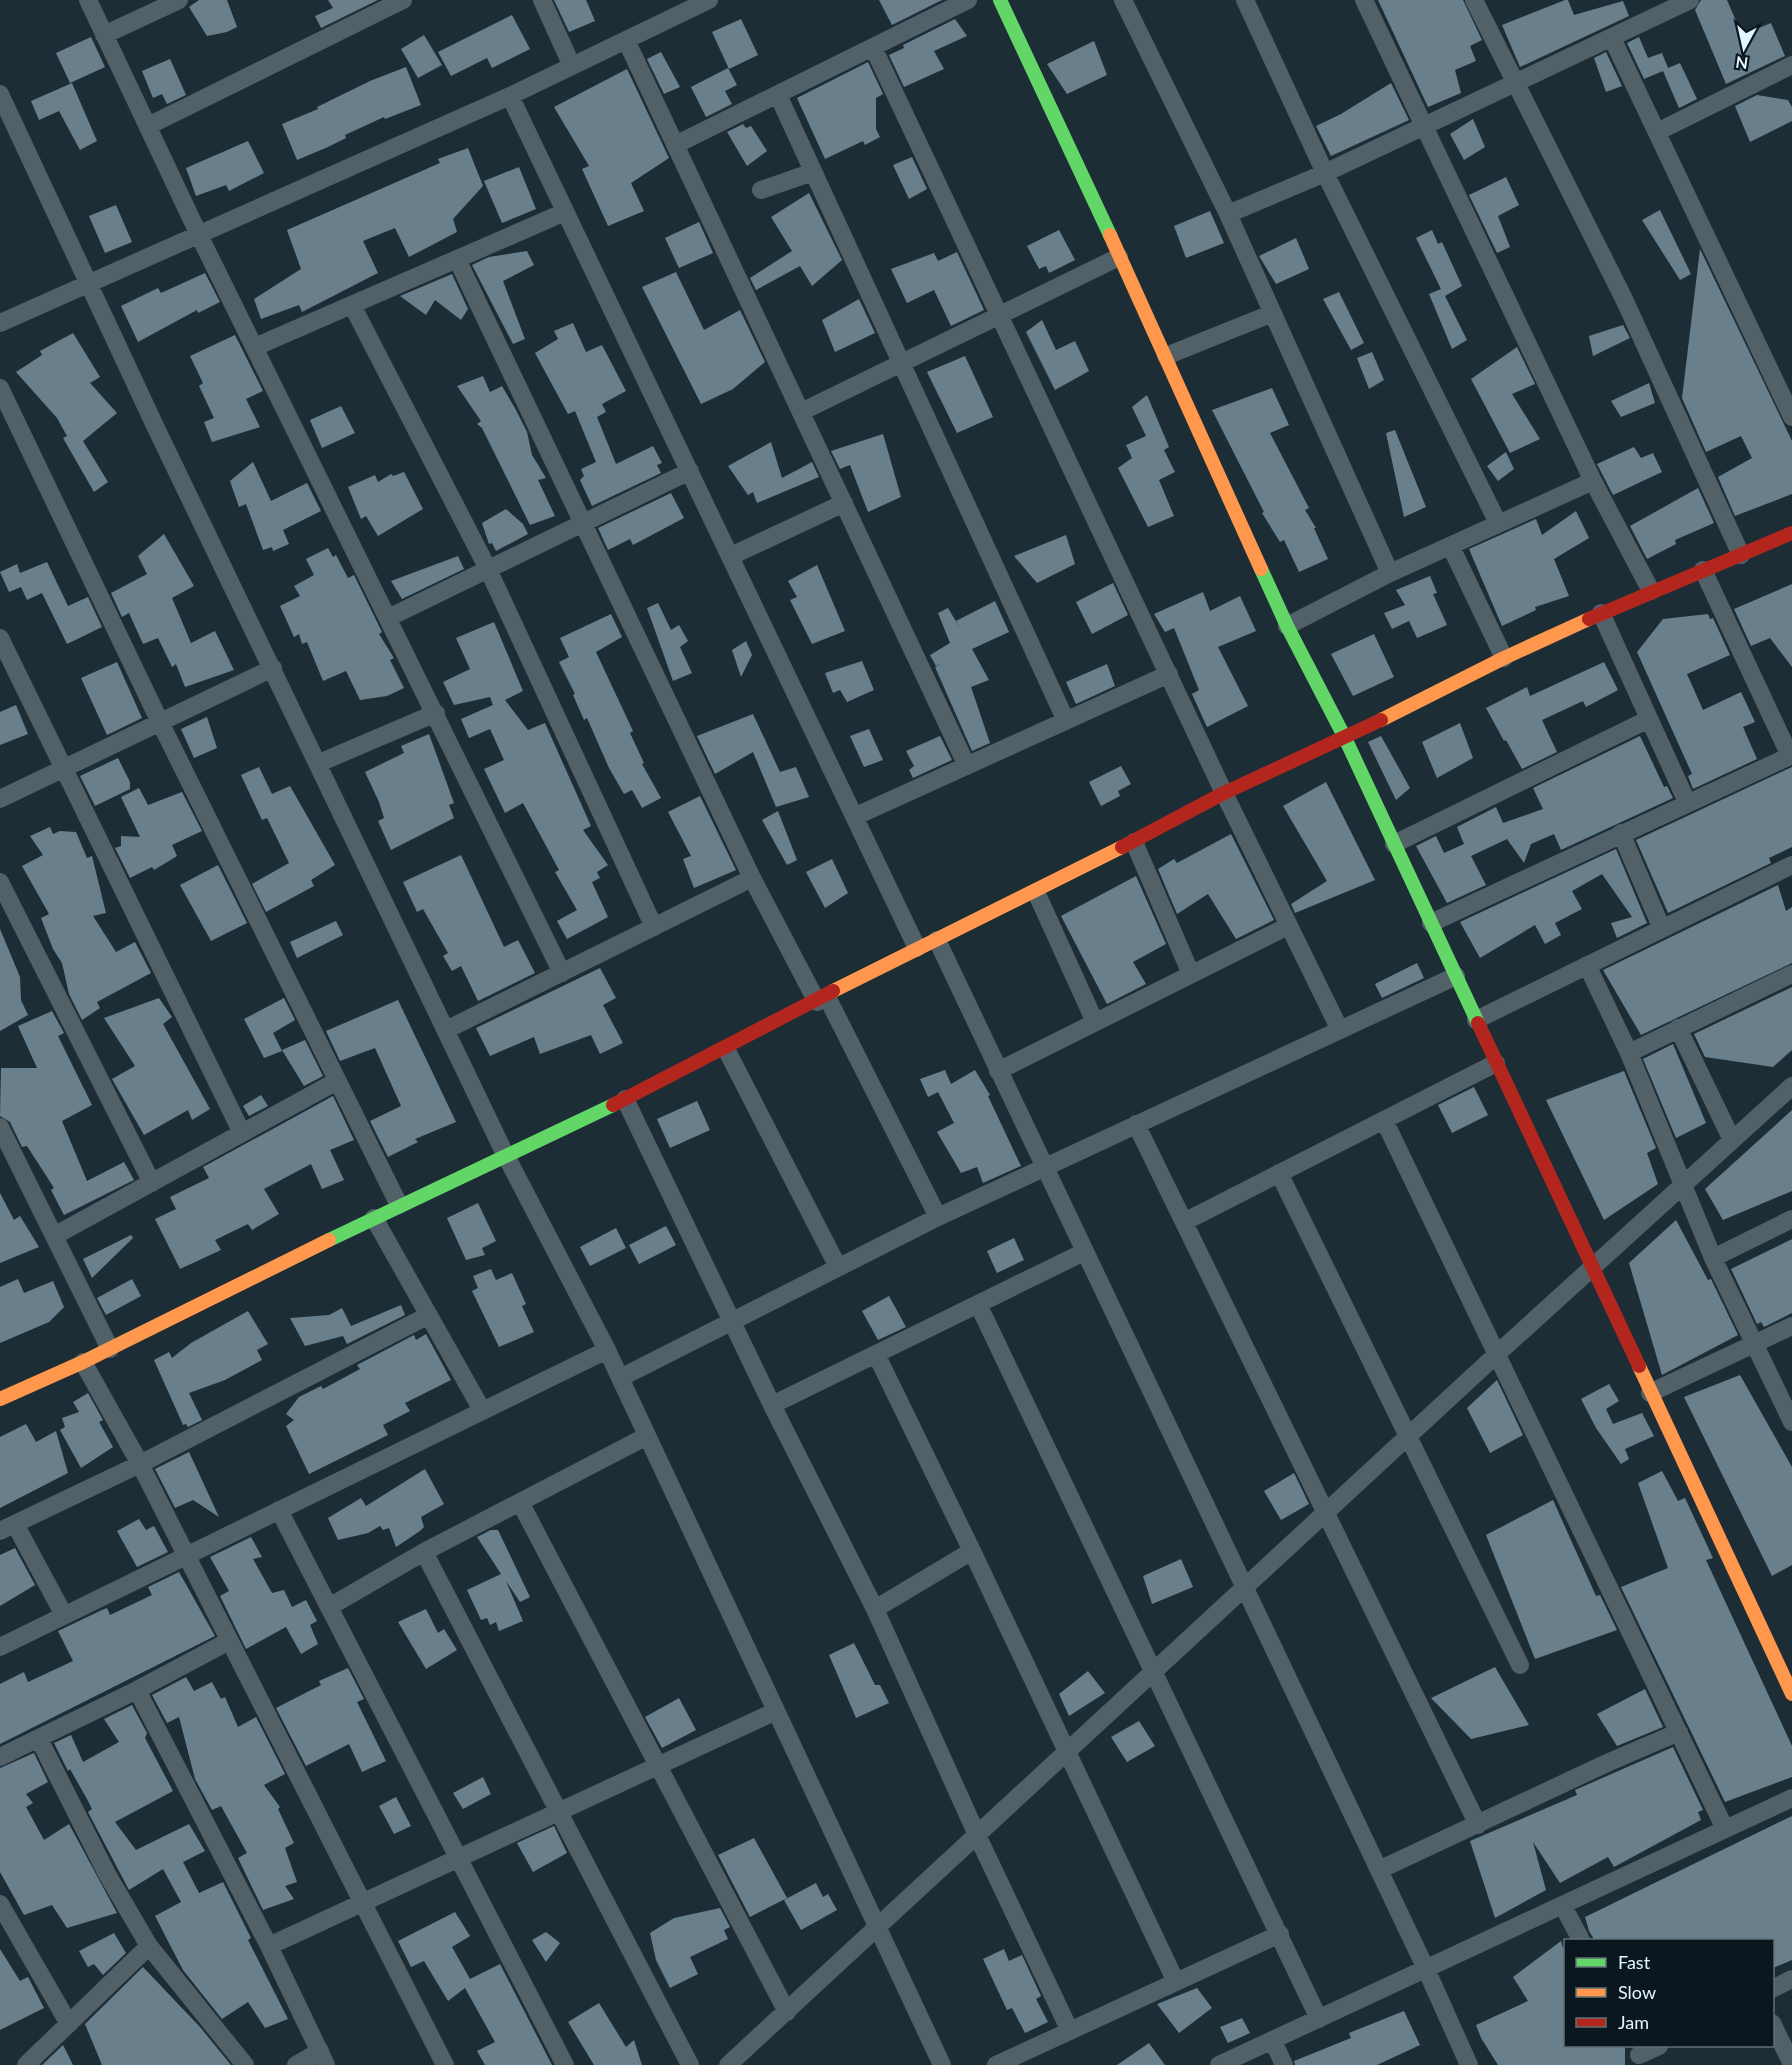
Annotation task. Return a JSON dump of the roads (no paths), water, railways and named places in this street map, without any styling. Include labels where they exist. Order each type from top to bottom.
[{"type":"street","points":[[88,0],[200,235],[390,617],[562,972]]},
{"type":"street","points":[[104,35],[179,0]]},
{"type":"street","points":[[148,126],[403,0]]},
{"type":"street","points":[[542,0],[572,66]]},
{"type":"street","points":[[0,323],[510,96],[709,0]]},
{"type":"street","points":[[675,145],[968,0]]},
{"type":"street","points":[[1000,0],[1166,356],[1287,626],[1345,738],[1792,1694]]},
{"type":"street","points":[[1123,0],[1228,214],[1390,573]]},
{"type":"street","points":[[1245,0],[1325,173],[1498,523]]},
{"type":"street","points":[[1364,0],[1593,481],[1652,591]]},
{"type":"street","points":[[1474,0],[1624,299],[1741,555]]},
{"type":"street","points":[[1228,214],[1325,173],[1515,85],[1690,0]]},
{"type":"street","points":[[1612,38],[1792,417]]},
{"type":"street","points":[[626,40],[967,766]]},
{"type":"street","points":[[873,47],[1224,794],[1340,1028]]},
{"type":"street","points":[[1658,132],[1792,65]]},
{"type":"street","points":[[0,94],[88,285],[505,1154],[607,1350],[942,2065]]},
{"type":"street","points":[[778,95],[1066,721]]},
{"type":"street","points":[[510,96],[856,816],[917,948]]},
{"type":"street","points":[[761,190],[813,172]]},
{"type":"street","points":[[255,347],[565,212]]},
{"type":"street","points":[[801,412],[1119,257]]},
{"type":"street","points":[[457,259],[752,878],[822,999],[938,1217]]},
{"type":"street","points":[[352,305],[488,569],[654,927]]},
{"type":"street","points":[[1166,356],[1273,313]]},
{"type":"street","points":[[0,388],[160,722],[399,1205]]},
{"type":"street","points":[[390,617],[690,471]]},
{"type":"street","points":[[1287,626],[1390,573],[1593,481]]},
{"type":"street","points":[[731,556],[844,503]]},
{"type":"street","points":[[2,1392],[83,1362],[399,1205],[625,1099],[726,1049],[917,948],[1036,892],[1224,794],[1345,738],[1504,658],[1652,591],[1792,533]]},
{"type":"street","points":[[1451,547],[1504,658]]},
{"type":"street","points":[[1431,923],[1791,755],[1703,570]]},
{"type":"street","points":[[1601,614],[1687,802]]},
{"type":"street","points":[[0,638],[242,1133]]},
{"type":"street","points":[[0,799],[273,668]]},
{"type":"street","points":[[856,816],[1169,674]]},
{"type":"street","points":[[319,764],[436,713]]},
{"type":"street","points":[[1394,844],[1649,719]]},
{"type":"street","points":[[1621,833],[1662,928]]},
{"type":"street","points":[[1134,842],[1191,974]]},
{"type":"street","points":[[1476,1020],[1792,865]]},
{"type":"street","points":[[446,1030],[752,878]]},
{"type":"street","points":[[0,882],[152,1183]]},
{"type":"street","points":[[1036,892],[1095,1022]]},
{"type":"street","points":[[998,1071],[1288,926]]},
{"type":"street","points":[[937,940],[1426,1969],[1469,2065]]},
{"type":"street","points":[[1587,965],[1629,1053],[1682,1188],[1713,1258],[1792,1422]]},
{"type":"street","points":[[1629,1053],[1792,974]]},
{"type":"street","points":[[620,1378],[732,1319],[938,1217],[1456,976]]},
{"type":"street","points":[[1678,1028],[1732,1140]]},
{"type":"street","points":[[726,1049],[838,1267]]},
{"type":"street","points":[[1184,1222],[1496,1063]]},
{"type":"street","points":[[54,1236],[337,1081]]},
{"type":"street","points":[[728,2065],[1067,1754],[1325,1512],[1792,1086]]},
{"type":"street","points":[[625,1099],[772,1405],[875,1609],[977,1835],[1070,2031]]},
{"type":"street","points":[[1384,1120],[1725,1829]]},
{"type":"street","points":[[1136,1125],[1478,1825]]},
{"type":"street","points":[[0,1127],[110,1349]]},
{"type":"street","points":[[1278,1173],[1406,1438],[1520,1665]]},
{"type":"street","points":[[374,1218],[483,1410]]},
{"type":"street","points":[[1713,1258],[1792,1219]]},
{"type":"street","points":[[772,1405],[1084,1251]]},
{"type":"street","points":[[978,1304],[1319,2019]]},
{"type":"street","points":[[64,1616],[8,1527],[140,1464],[429,1315]]},
{"type":"street","points":[[1650,1393],[1792,1326]]},
{"type":"street","points":[[0,1647],[607,1350]]},
{"type":"street","points":[[876,1354],[972,1551],[1176,1983]]},
{"type":"street","points":[[83,1362],[140,1464],[445,2065]]},
{"type":"street","points":[[328,1607],[424,1552],[647,1436]]},
{"type":"street","points":[[520,1502],[787,2012]]},
{"type":"street","points":[[279,1510],[565,2065]]},
{"type":"street","points":[[875,1609],[972,1551]]},
{"type":"street","points":[[424,1552],[690,2065]]},
{"type":"street","points":[[0,1757],[137,1690],[230,1641]]},
{"type":"street","points":[[137,1690],[269,1946],[323,2058],[296,2065]]},
{"type":"street","points":[[269,1946],[776,1711]]},
{"type":"street","points":[[1379,1870],[1607,1763],[1679,1732]]},
{"type":"street","points":[[39,1739],[107,1874],[150,1946],[245,2065]]},
{"type":"street","points":[[1219,2065],[1792,1798]]},
{"type":"street","points":[[0,1904],[69,2024]]},
{"type":"street","points":[[1563,1906],[1580,1939]]},
{"type":"street","points":[[996,2065],[1280,1935]]},
{"type":"street","points":[[26,2065],[150,1946]]},
{"type":"street","points":[[1774,1988],[1792,1979]]},
{"type":"street","points":[[1774,2025],[1792,2064]]},
{"type":"street","points":[[1273,2041],[1284,2065]]},
{"type":"street","points":[[1639,2055],[1657,2047]]}]
